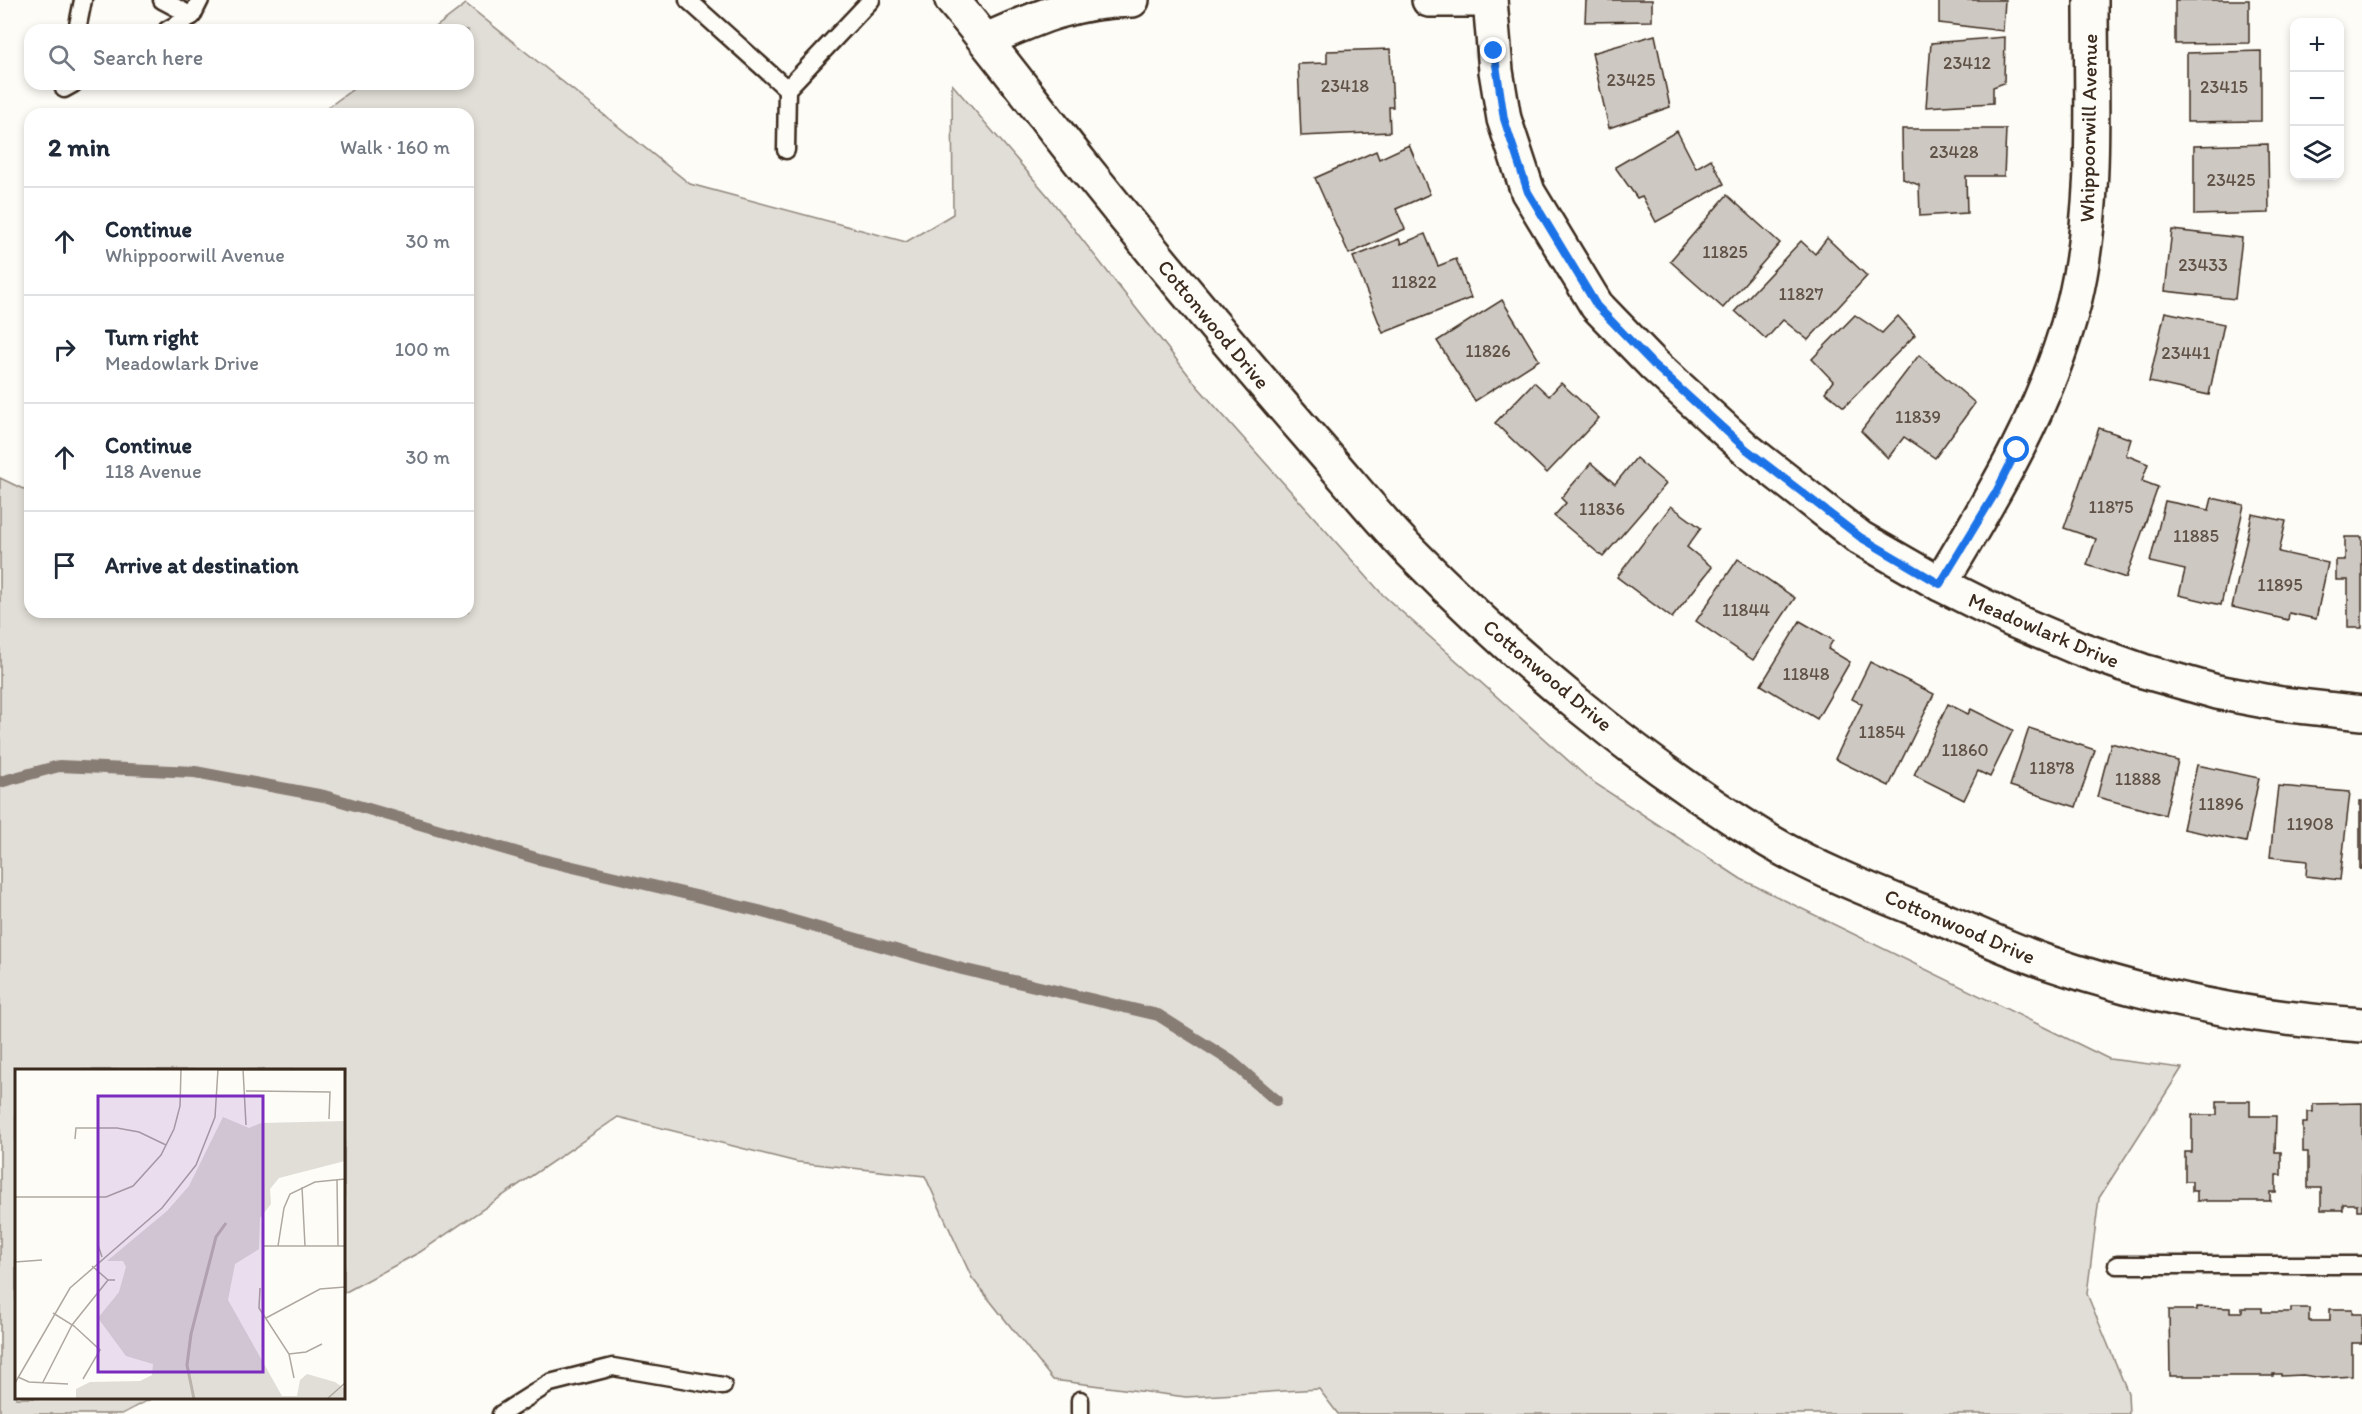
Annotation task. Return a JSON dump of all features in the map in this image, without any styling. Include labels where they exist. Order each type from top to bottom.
[{"type":"street","name":"Cottonwood Drive","points":[[952,0],[1213,326],[1408,548],[1500,637],[1598,720],[1662,769],[1772,842],[1844,878],[2038,959],[2124,987],[2184,1002],[2321,1023],[2362,1025]]},
{"type":"street","points":[[986,40],[1044,14],[1085,3],[1132,0]]},
{"type":"street","points":[[1429,0],[1490,0]]},
{"type":"street","name":"Meadowlark Drive","points":[[1490,0],[1496,71],[1504,119],[1528,192],[1597,306],[1654,365],[1746,449],[1860,537],[1940,584],[2059,640],[2143,671],[2227,694],[2281,704],[2362,713]]},
{"type":"street","name":"Whippoorwill Avenue","points":[[1940,584],[1996,492],[2022,441],[2058,356],[2074,303],[2084,244],[2091,169],[2091,0]]},
{"type":"lane","points":[[78,24],[83,0]]},
{"type":"lane","points":[[162,0],[192,16]]},
{"type":"lane","points":[[178,24],[192,16],[200,0]]},
{"type":"lane","points":[[688,0],[787,89]]},
{"type":"lane","points":[[786,150],[787,89],[872,0]]},
{"type":"lane","points":[[2117,1265],[2362,1265]]},
{"type":"lane","points":[[501,1414],[550,1383],[613,1367],[723,1386]]},
{"type":"shaded area","points":[[466,4],[690,184],[906,242],[953,214],[952,84],[1048,196],[1198,387],[1383,595],[1590,780],[1741,879],[2109,1059],[2182,1068],[2099,1198],[2087,1294],[2128,1393],[2129,1414],[1338,1414],[1319,1389],[1186,1397],[1053,1380],[972,1278],[925,1176],[797,1162],[618,1117],[420,1252],[345,1292],[345,1069],[15,1069],[15,1399],[150,1399],[122,1414],[0,1414],[0,478],[24,489],[24,618],[474,618],[474,108],[327,108],[352,90],[474,90],[474,24],[440,24]]},
{"type":"building","points":[[1586,0],[1652,0],[1652,21],[1585,22]]},
{"type":"building","points":[[1939,0],[2005,0],[2003,31],[1939,23]]},
{"type":"building","points":[[2175,0],[2249,0],[2249,43],[2175,44]]},
{"type":"building","points":[[1655,35],[1670,107],[1609,128],[1592,53]]},
{"type":"building","points":[[2005,37],[2004,83],[1993,87],[1993,103],[1926,107],[1931,43]]},
{"type":"building","points":[[1390,49],[1393,107],[1389,107],[1390,132],[1301,136],[1298,64],[1327,63],[1327,51]]},
{"type":"building","points":[[2261,51],[2261,121],[2187,122],[2187,53]]},
{"type":"building","points":[[1902,129],[2006,129],[2004,176],[1966,176],[1967,213],[1920,216],[1919,185],[1903,179]]},
{"type":"building","points":[[1677,131],[1696,168],[1711,159],[1724,184],[1656,222],[1642,196],[1637,198],[1615,167]]},
{"type":"building","points":[[2268,144],[2269,213],[2194,215],[2194,146]]},
{"type":"building","points":[[1409,145],[1430,194],[1396,209],[1405,229],[1349,254],[1315,178],[1376,151],[1379,159]]},
{"type":"building","points":[[1727,195],[1780,243],[1723,308],[1670,261]]},
{"type":"building","points":[[2172,230],[2242,238],[2235,299],[2165,291]]},
{"type":"building","points":[[1425,234],[1438,266],[1456,259],[1471,298],[1383,333],[1353,257],[1399,239],[1401,244]]},
{"type":"building","points":[[1827,238],[1867,276],[1808,340],[1783,320],[1766,339],[1735,311],[1801,241],[1815,254]]},
{"type":"building","points":[[1502,300],[1539,360],[1475,401],[1437,341]]},
{"type":"building","points":[[2165,312],[2224,324],[2209,395],[2149,382]]},
{"type":"building","points":[[1855,315],[1882,333],[1898,316],[1915,335],[1844,407],[1825,392],[1833,381],[1812,359]]},
{"type":"building","points":[[1919,355],[1975,403],[1935,458],[1904,437],[1888,458],[1861,431]]},
{"type":"building","points":[[1534,382],[1549,396],[1561,383],[1599,418],[1547,473],[1495,423]]},
{"type":"building","points":[[2099,428],[2131,439],[2126,455],[2148,464],[2142,481],[2158,487],[2126,578],[2087,565],[2096,539],[2064,528]]},
{"type":"building","points":[[1636,458],[1666,484],[1603,557],[1554,516],[1566,503],[1561,498],[1591,463],[1615,484]]},
{"type":"building","points":[[2212,498],[2244,505],[2221,605],[2179,595],[2185,570],[2150,562],[2165,501],[2209,510]]},
{"type":"building","points":[[1671,506],[1701,528],[1687,547],[1712,567],[1672,618],[1617,577]]},
{"type":"building","points":[[2252,514],[2286,521],[2279,552],[2328,563],[2316,619],[2289,613],[2288,620],[2232,607]]},
{"type":"building","points":[[2345,537],[2362,537],[2362,628],[2348,628],[2348,580],[2336,580],[2336,560],[2345,560]]},
{"type":"building","points":[[1738,559],[1795,598],[1753,660],[1696,621]]},
{"type":"building","points":[[1800,621],[1833,640],[1828,649],[1850,662],[1817,719],[1761,685]]},
{"type":"building","points":[[1870,662],[1934,694],[1889,786],[1835,759],[1862,704],[1852,699]]},
{"type":"building","points":[[1948,704],[1968,714],[1971,709],[2013,730],[1990,777],[1978,771],[1964,800],[1914,775]]},
{"type":"building","points":[[2029,728],[2095,750],[2076,807],[2010,786]]},
{"type":"building","points":[[2111,743],[2178,761],[2165,815],[2097,797]]},
{"type":"building","points":[[2197,765],[2259,778],[2246,842],[2183,829]]},
{"type":"building","points":[[2278,786],[2350,792],[2340,880],[2306,876],[2307,861],[2270,857]]},
{"type":"building","points":[[2360,801],[2362,801],[2362,869],[2360,869]]},
{"type":"building","points":[[2217,1101],[2250,1101],[2250,1116],[2276,1116],[2275,1152],[2281,1152],[2281,1175],[2276,1175],[2276,1192],[2270,1192],[2270,1201],[2197,1201],[2197,1191],[2192,1191],[2192,1181],[2185,1181],[2185,1152],[2192,1152],[2192,1115],[2217,1115]]},
{"type":"building","points":[[2362,1103],[2362,1210],[2357,1210],[2357,1204],[2343,1204],[2343,1210],[2321,1210],[2321,1188],[2308,1188],[2308,1152],[2303,1152],[2303,1123],[2307,1123],[2307,1112],[2313,1112],[2313,1104]]},
{"type":"building","points":[[2197,1307],[2230,1308],[2230,1312],[2242,1312],[2242,1308],[2262,1308],[2262,1312],[2291,1312],[2291,1308],[2309,1308],[2309,1321],[2330,1321],[2330,1309],[2352,1309],[2352,1314],[2362,1314],[2362,1343],[2352,1343],[2352,1376],[2323,1378],[2273,1374],[2273,1376],[2170,1376],[2169,1310],[2197,1310]]},
{"type":"waterway","points":[[0,782],[59,766],[195,772],[324,796],[539,859],[759,911],[962,969],[1158,1015],[1231,1061],[1276,1100]]},
{"type":"route","points":[[1494,51],[1504,119],[1528,192],[1597,306],[1654,365],[1746,449],[1802,494],[1860,537],[1940,584],[1996,492],[2017,450]]}]
